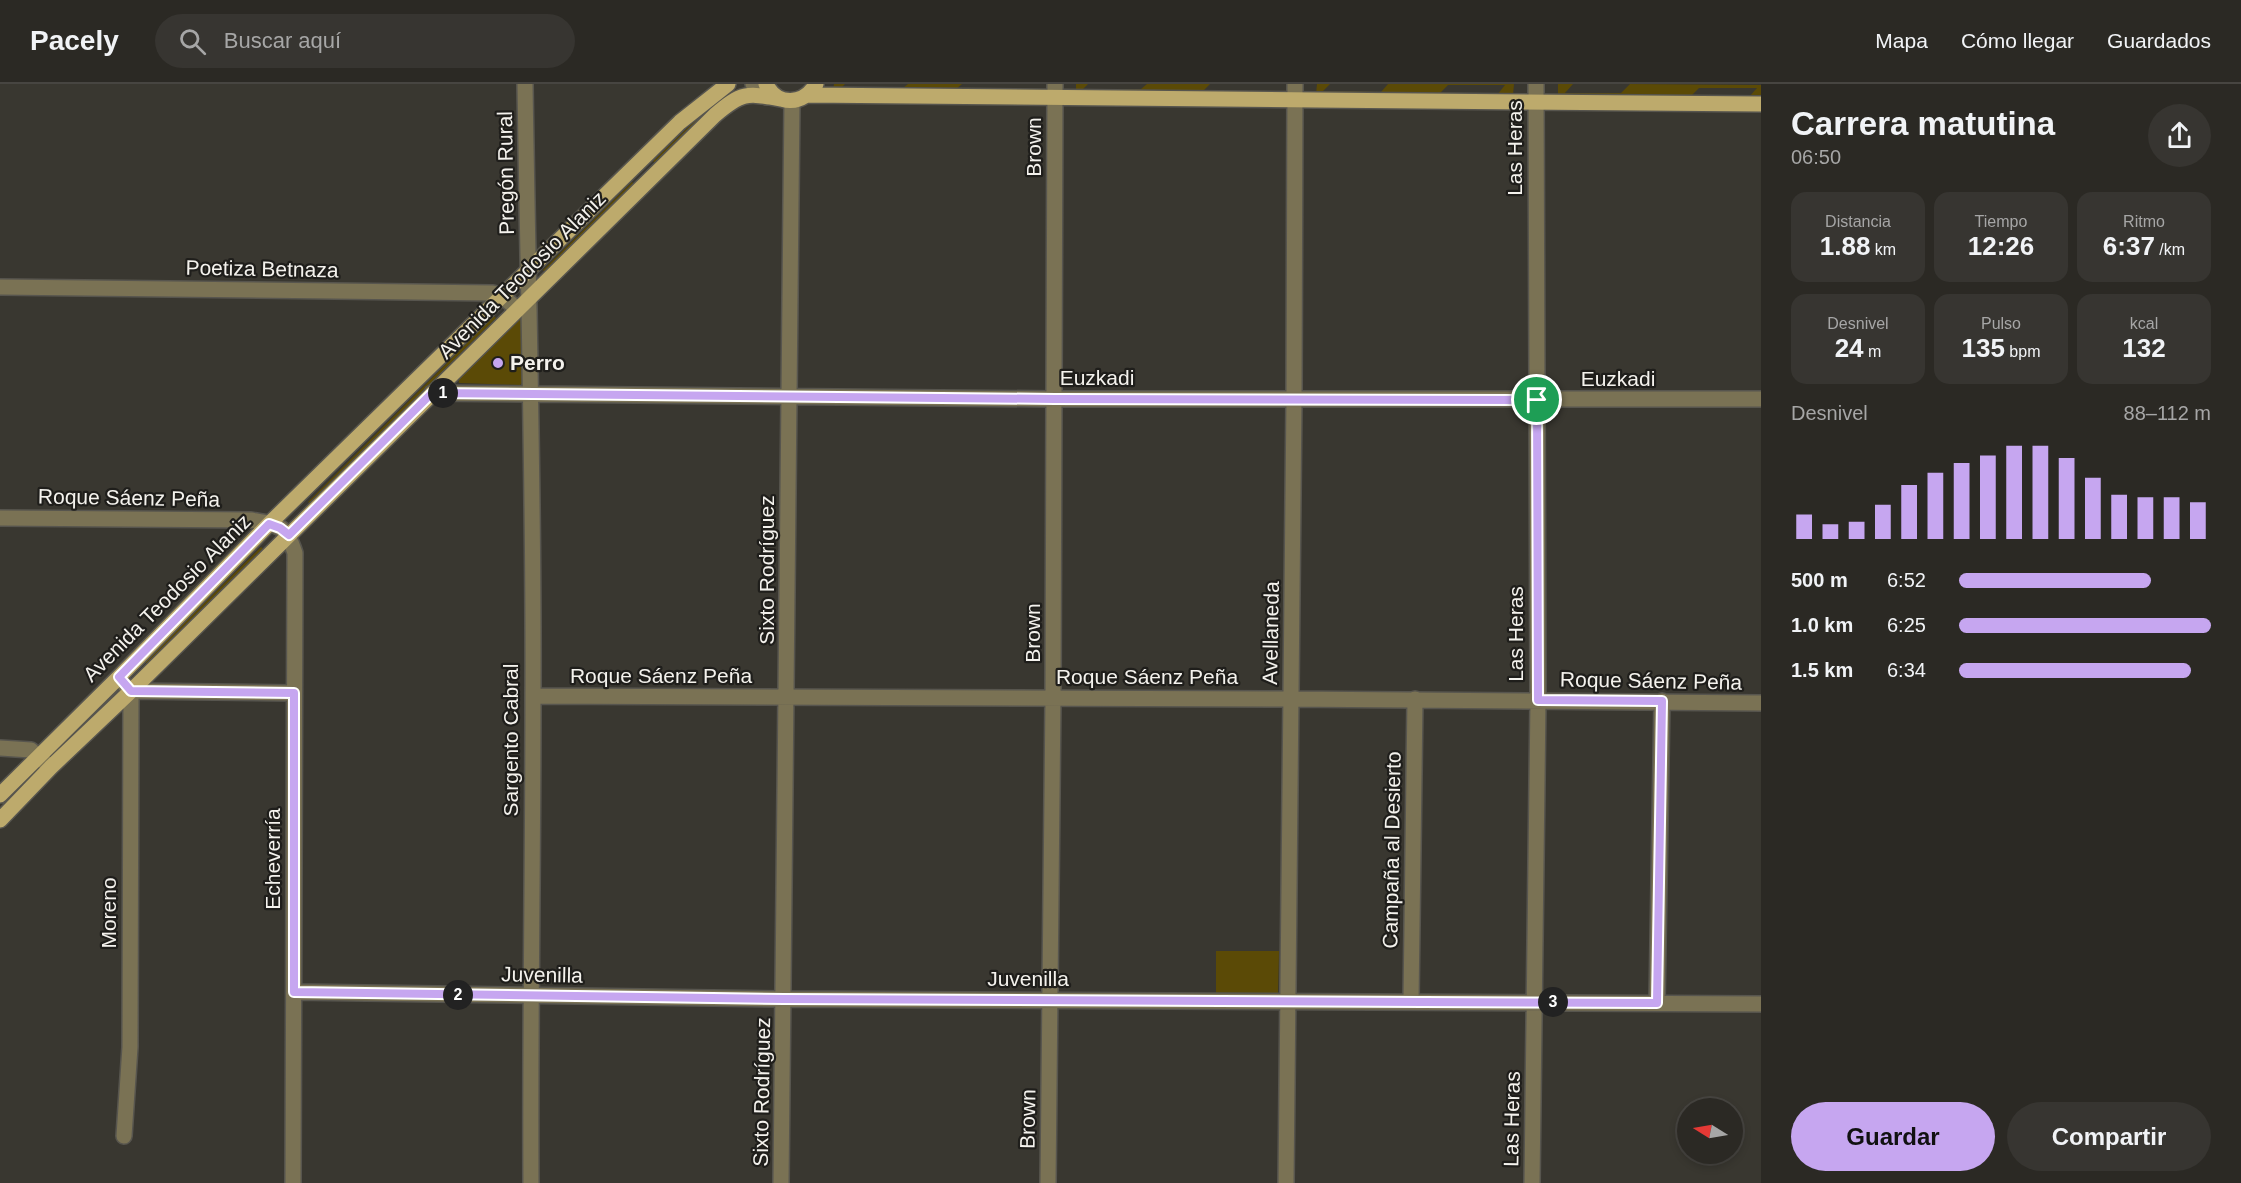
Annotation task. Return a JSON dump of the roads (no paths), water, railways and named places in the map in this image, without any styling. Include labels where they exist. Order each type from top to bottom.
[{"type":"main road","name":"Avenida Teodosio Alaniz","points":[[0,795],[269,524],[680,123],[721,87]]},
{"type":"main road","points":[[707,122],[721,87]]},
{"type":"main road","points":[[777,95],[812,90],[1056,100],[1761,104]]},
{"type":"main road","name":"Avenida Teodosio Alaniz","points":[[0,820],[51,767],[131,691],[707,122],[735,98],[744,95],[777,95]]},
{"type":"main road","points":[[639,163],[652,177]]},
{"type":"street","name":"Pregón Rural","points":[[525,84],[529,298]]},
{"type":"street","points":[[753,84],[777,95]]},
{"type":"street","name":"Brown","points":[[1048,1183],[1055,399],[1055,84]]},
{"type":"street","name":"Avellaneda","points":[[1286,1183],[1295,84]]},
{"type":"street","name":"Las Heras","points":[[1532,1183],[1538,700],[1536,84]]},
{"type":"street","name":"Sixto Rodríguez","points":[[777,95],[789,397],[781,1183]]},
{"type":"street","name":"Poetiza Betnaza","points":[[0,287],[493,293],[502,296]]},
{"type":"street","points":[[502,296],[517,309]]},
{"type":"street","name":"Sargento Cabral","points":[[529,298],[533,696],[531,1183]]},
{"type":"street","name":"Euzkadi","points":[[432,393],[1055,399],[1761,399]]},
{"type":"street","name":"Roque Sáenz Peña","points":[[0,518],[251,520],[280,528],[289,535]]},
{"type":"street","name":"Echeverría","points":[[289,535],[295,553],[292,1183]]},
{"type":"street","points":[[119,677],[131,691],[294,693]]},
{"type":"street","name":"Moreno","points":[[124,1136],[130,1047],[131,691]]},
{"type":"street","name":"Roque Sáenz Peña","points":[[533,696],[1415,699],[1761,703]]},
{"type":"street","name":"Campaña al Desierto","points":[[1411,1001],[1415,699]]},
{"type":"street","points":[[1657,1003],[1662,701]]},
{"type":"street","points":[[0,748],[31,750],[51,767]]},
{"type":"street","name":"Juvenilla","points":[[294,992],[784,999],[1761,1004]]},
{"type":"place","name":"Perro","points":[[498,363]]}]
